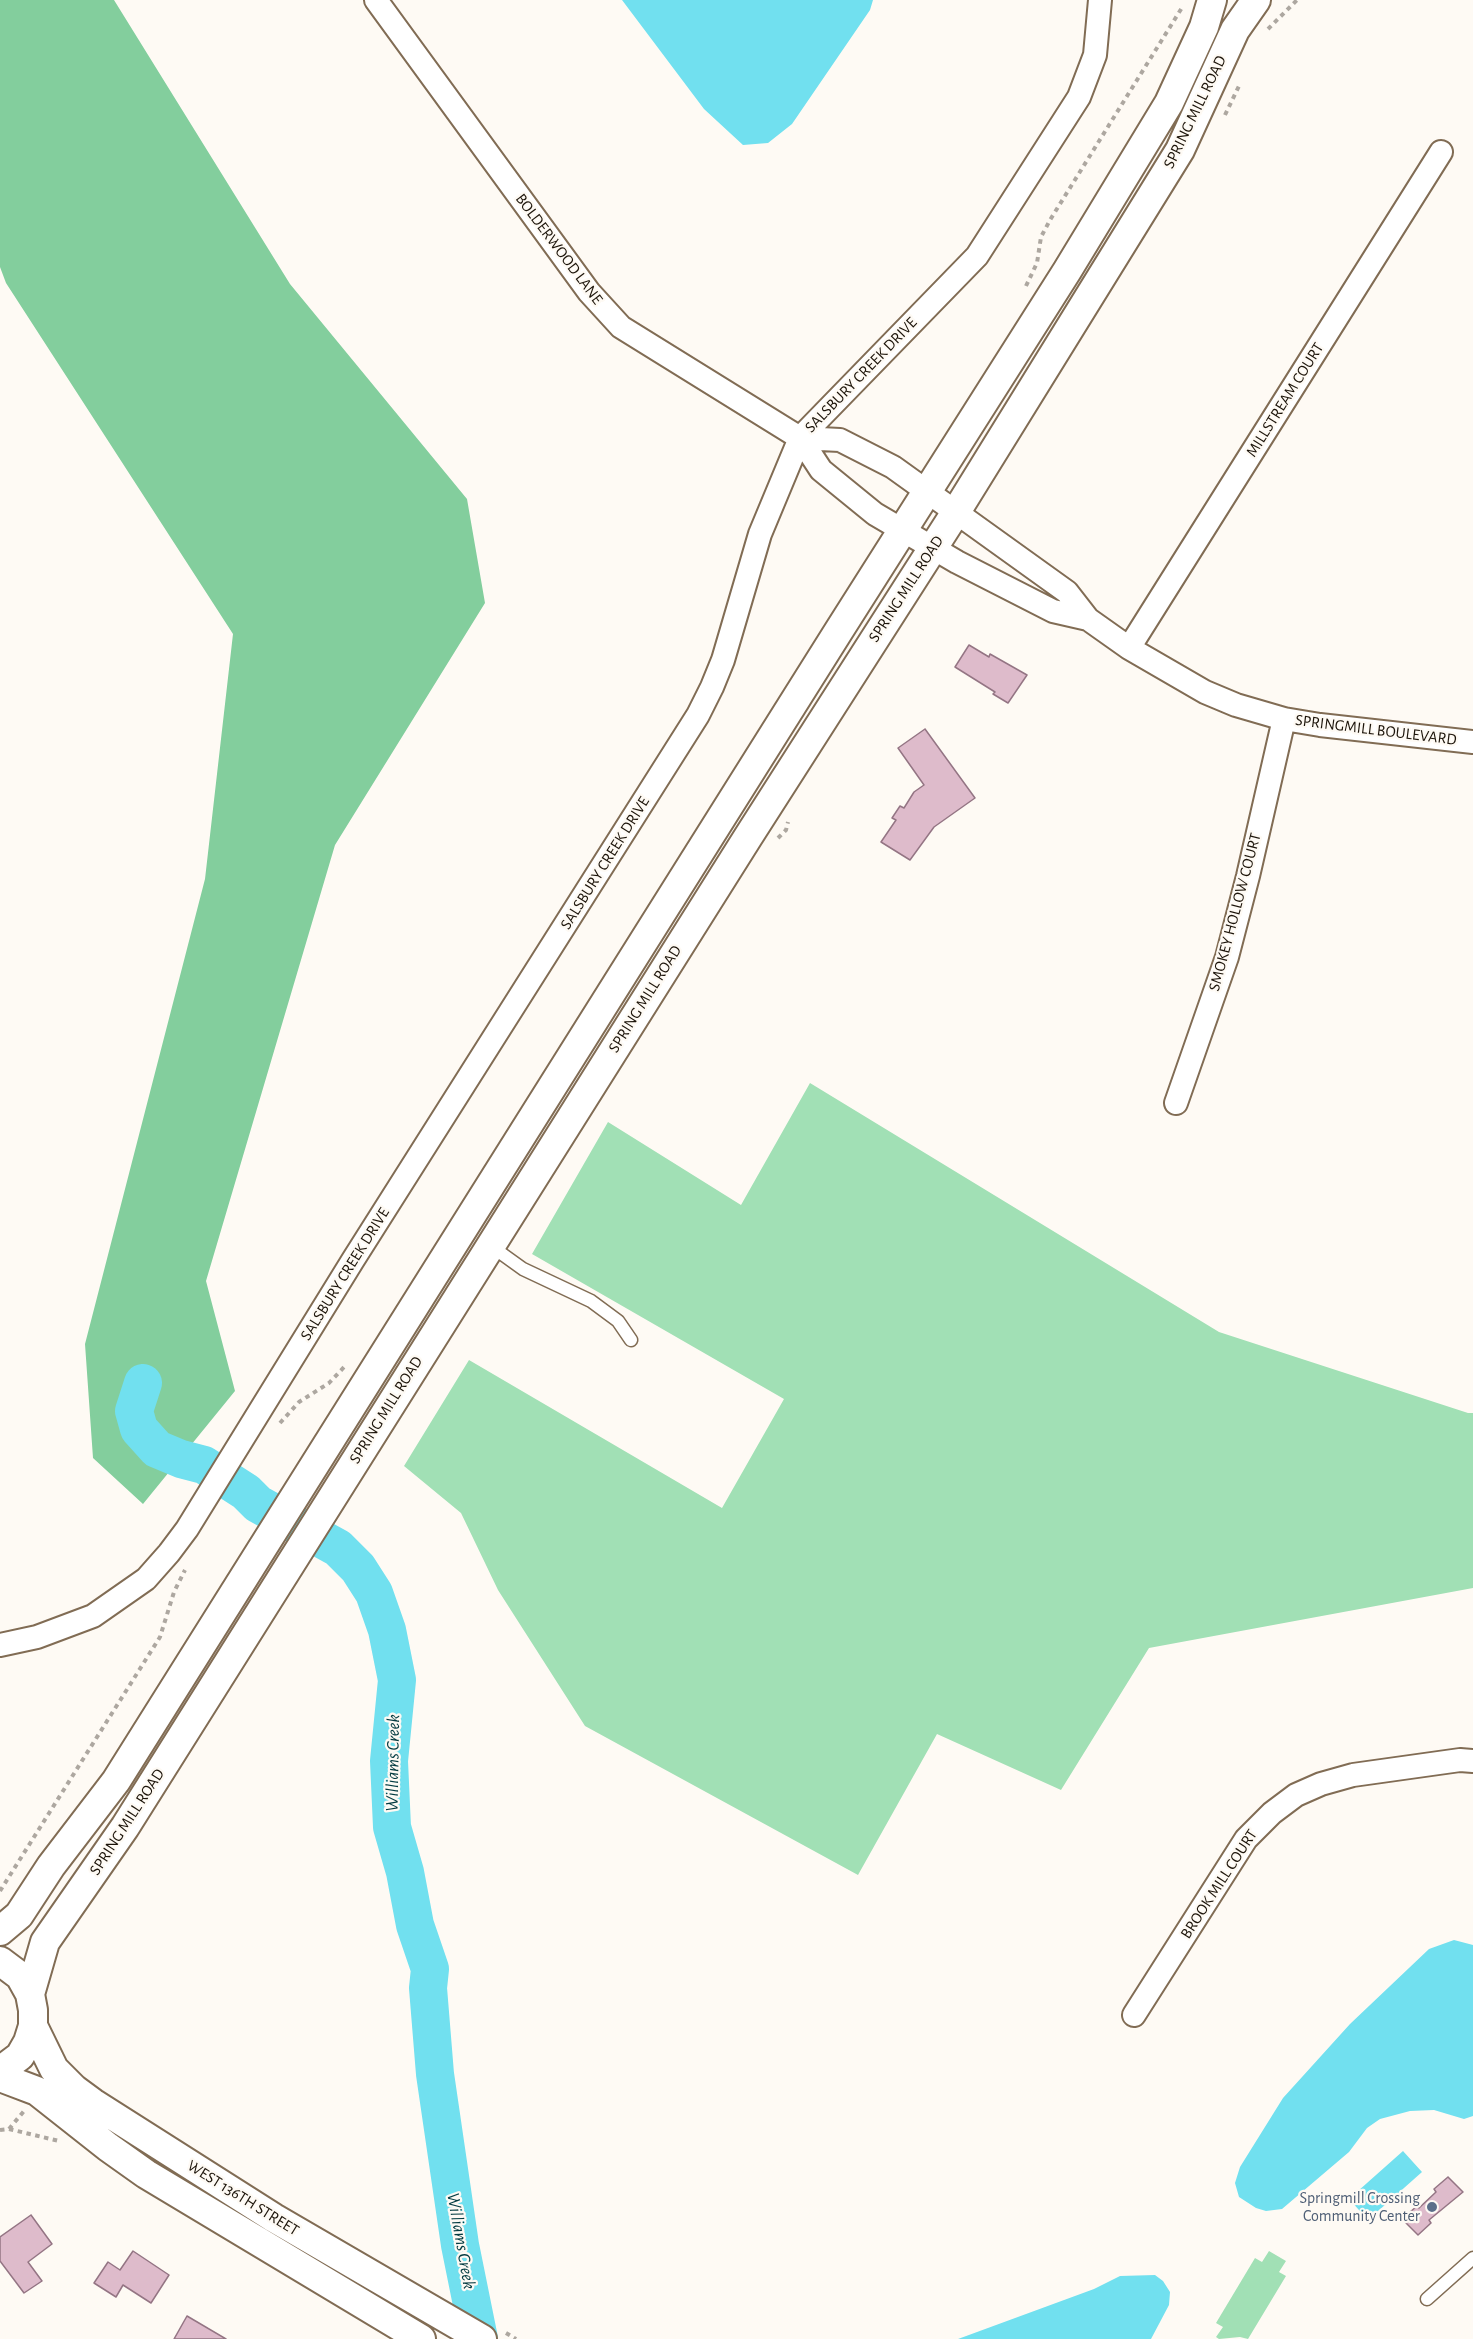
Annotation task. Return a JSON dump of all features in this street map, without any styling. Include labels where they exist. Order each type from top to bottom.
[{"type":"street","name":"BOLDERWOOD LANE","points":[[376,0],[589,292],[621,327],[800,438],[821,470],[875,514],[918,539]]},
{"type":"street","name":"SALSBURY CREEK DRIVE","points":[[0,1645],[64,1628],[93,1616],[121,1598],[146,1579],[169,1553],[214,1487],[353,1260],[698,715],[723,660],[760,534],[800,438],[977,256],[1079,97],[1095,55],[1100,0]]},
{"type":"street","name":"SPRING MILL ROAD","points":[[943,502],[1169,103],[1204,27],[1212,0]]},
{"type":"street","name":"SPRING MILL ROAD","points":[[0,1931],[19,1915],[51,1866],[116,1781],[295,1496],[918,539],[1180,150],[1235,30],[1256,0]]},
{"type":"street","name":"MILLSTREAM COURT","points":[[1129,648],[1441,152]]},
{"type":"street","name":"BOLDERWOOD LANE","points":[[800,438],[840,440],[893,467],[943,502]]},
{"type":"street","name":"SPRINGMILL BOULEVARD","points":[[943,502],[1066,592],[1088,619],[1129,648],[1205,692],[1236,705],[1284,719],[1473,742]]},
{"type":"street","name":"SPRING MILL ROAD","points":[[30,1994],[45,1942],[125,1827],[490,1246],[918,539]]},
{"type":"street","name":"SPRINGMILL BOULEVARD","points":[[918,539],[1053,611],[1088,619]]},
{"type":"street","name":"SMOKEY HOLLOW COURT","points":[[1176,1103],[1227,957],[1284,719]]},
{"type":"street","name":"BROOK MILL COURT","points":[[1134,2015],[1246,1839],[1272,1813],[1296,1795],[1321,1784],[1353,1775],[1450,1761],[1473,1761]]},
{"type":"street","points":[[0,1961],[20,1976],[30,1994],[33,2010],[33,2026],[28,2042],[20,2056],[0,2071]]},
{"type":"street","name":"WEST 136TH STREET","points":[[33,2026],[54,2069],[74,2089],[93,2103],[274,2218],[441,2315],[495,2336]]},
{"type":"street","name":"WEST 136TH STREET","points":[[0,2076],[37,2091],[146,2174],[422,2339]]},
{"type":"lane","points":[[490,1246],[523,1269],[591,1300],[618,1321],[631,1340]]},
{"type":"lane","points":[[1427,2299],[1473,2258]]},
{"type":"path","points":[[1026,287],[1037,263],[1041,237],[1050,220],[1187,0]]},
{"type":"path","points":[[1269,28],[1297,0]]},
{"type":"path","points":[[277,1426],[299,1402],[329,1383],[348,1363]]},
{"type":"path","points":[[0,1891],[160,1637],[174,1592],[188,1564]]},
{"type":"path","points":[[0,2130],[9,2128],[27,2107]]},
{"type":"path","points":[[495,2336],[516,2339]]},
{"type":"green space","points":[[0,0],[114,0],[290,284],[467,499],[485,603],[335,845],[206,1281],[235,1391],[143,1504],[93,1458],[85,1344],[205,879],[233,634],[6,283],[0,267]]},
{"type":"green space","points":[[810,1083],[1219,1332],[1473,1413],[1473,1588],[1149,1648],[1061,1790],[937,1734],[858,1875],[585,1726],[498,1590],[461,1513],[404,1466],[469,1360],[722,1508],[784,1399],[532,1254],[608,1122],[741,1205]]},
{"type":"green space","points":[[1269,2251],[1286,2261],[1279,2272],[1286,2276],[1248,2339],[1240,2337],[1219,2339],[1216,2337],[1223,2327],[1216,2323],[1255,2258],[1262,2262]]},
{"type":"water","points":[[622,0],[873,0],[870,10],[792,124],[768,143],[743,145],[704,109]]},
{"type":"water","points":[[1454,1940],[1473,1945],[1473,2116],[1464,2119],[1434,2110],[1410,2111],[1380,2119],[1367,2128],[1349,2152],[1282,2209],[1266,2211],[1256,2208],[1239,2197],[1235,2183],[1240,2167],[1283,2098],[1350,2024],[1429,1949]]},
{"type":"water","points":[[1403,2151],[1422,2172],[1368,2220],[1349,2199]]},
{"type":"water","points":[[1155,2275],[1163,2281],[1170,2292],[1169,2305],[1151,2339],[958,2339],[1094,2289],[1120,2276]]},
{"type":"building","points":[[969,645],[1027,675],[1008,703],[955,667]]},
{"type":"building","points":[[925,729],[975,798],[934,827],[910,860],[881,842],[896,820],[892,818],[900,806],[904,808],[914,792],[924,785],[898,748]]},
{"type":"building","name":"Springmill Crossing Community Center","points":[[1448,2177],[1463,2192],[1429,2220],[1431,2223],[1418,2235],[1402,2219],[1417,2206],[1419,2208],[1436,2192],[1434,2189]]},
{"type":"building","points":[[31,2215],[52,2244],[28,2262],[42,2281],[24,2293],[0,2261],[0,2237]]},
{"type":"building","points":[[133,2251],[169,2275],[151,2303],[123,2285],[116,2297],[94,2283],[108,2262],[120,2270]]},
{"type":"building","points":[[187,2316],[226,2339],[174,2339]]},
{"type":"waterway","name":"Williams Creek","points":[[143,1383],[134,1411],[139,1429],[157,1449],[204,1465],[246,1492],[258,1504],[338,1548],[358,1568],[374,1593],[387,1630],[397,1680],[389,1761],[392,1827],[405,1872],[415,1925],[430,1969],[428,1988],[435,2074],[460,2245],[479,2339]]},
{"type":"place","name":"Springmill Crossing Community Center","points":[[1432,2207]]}]
